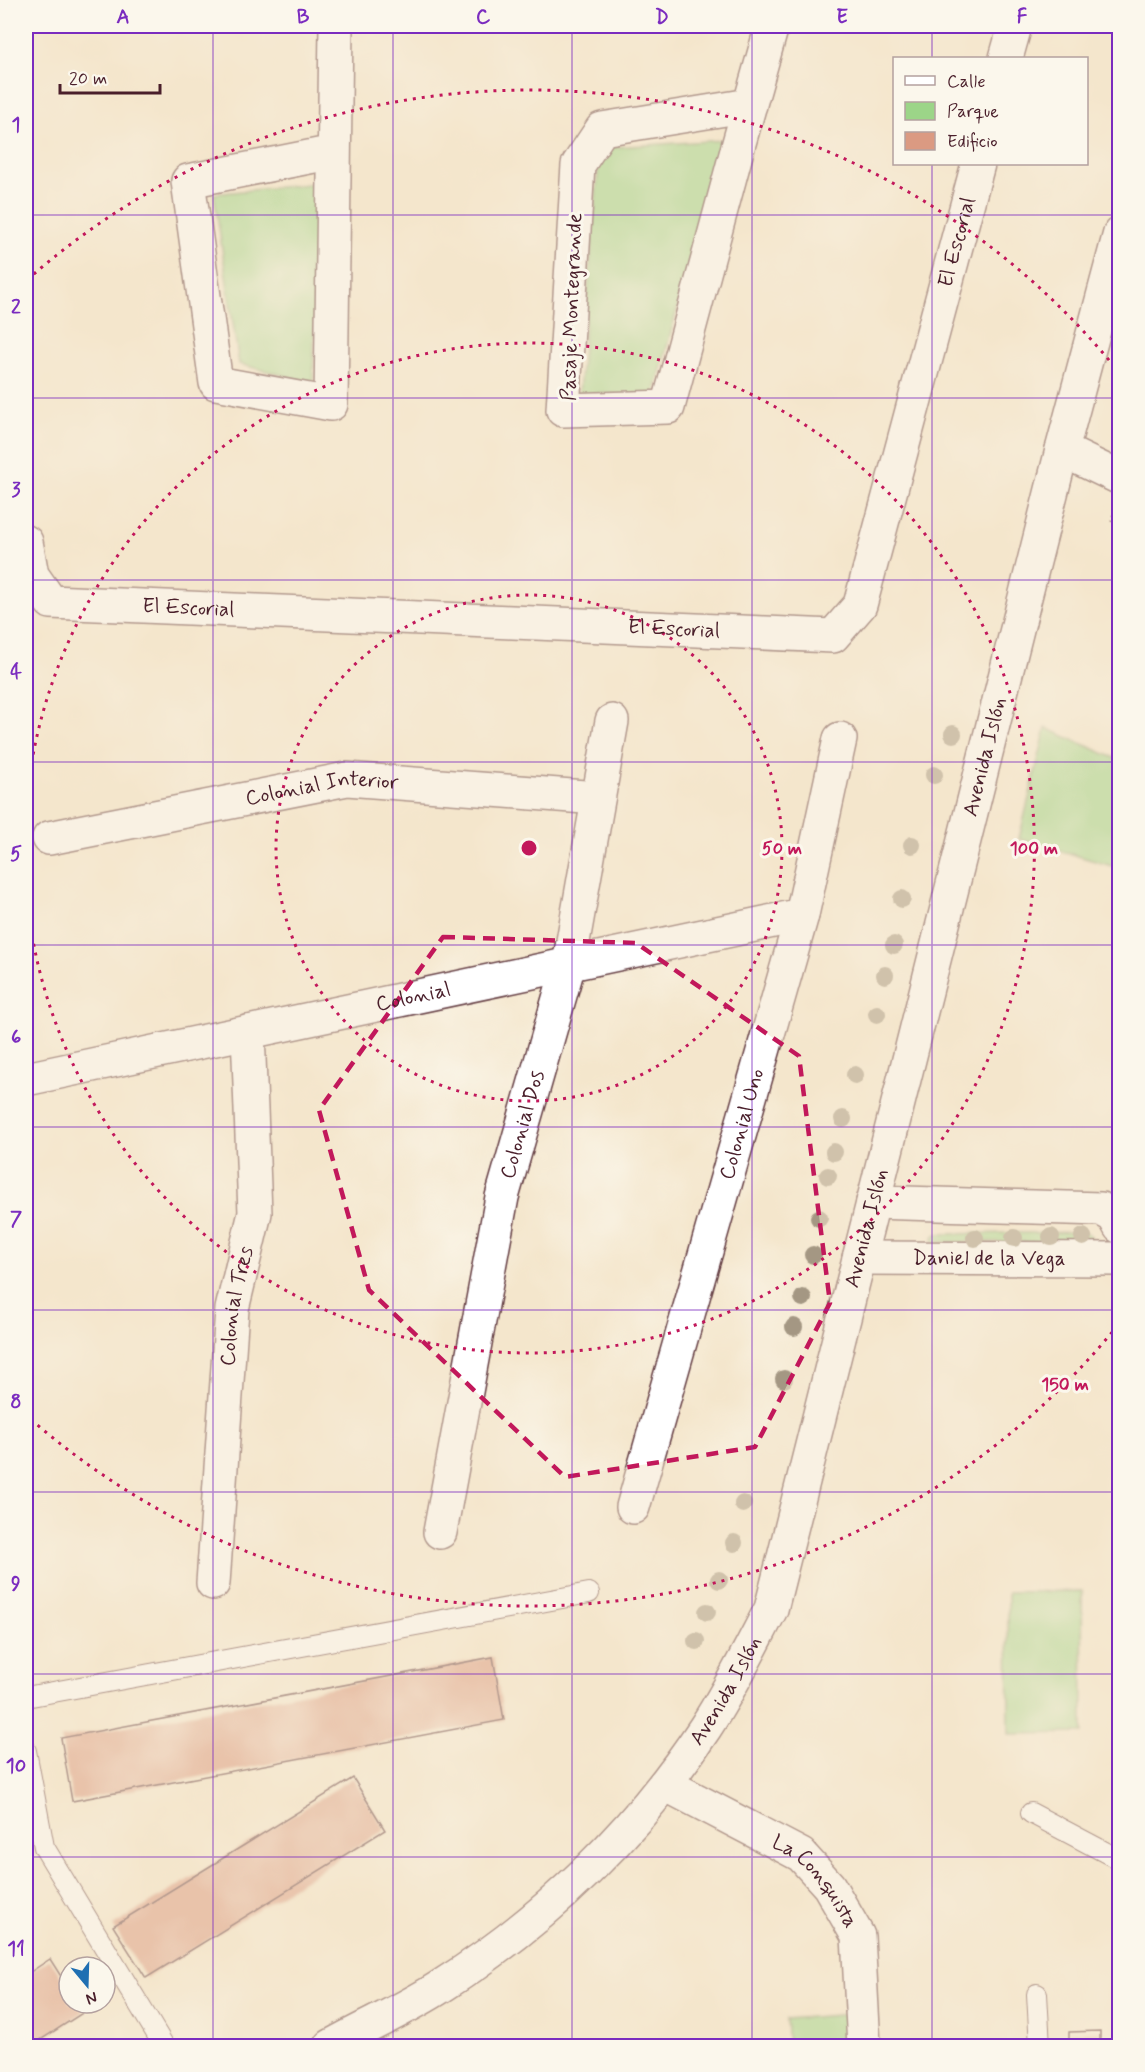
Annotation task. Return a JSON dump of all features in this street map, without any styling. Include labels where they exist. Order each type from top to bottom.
[{"type":"street","points":[[334,152],[188,181],[216,383],[332,404],[336,26]]},
{"type":"street","name":"Pasaje Montegrande","points":[[750,105],[602,129],[578,165],[563,410],[668,407],[772,26]]},
{"type":"street","points":[[1006,57],[1015,26]]},
{"type":"street","name":"El Escorial","points":[[26,542],[32,575],[51,602],[833,636],[860,605],[978,165]]},
{"type":"street","name":"Avenida Islón","points":[[332,2046],[390,2017],[442,1986],[492,1952],[585,1874],[665,1784],[711,1719],[740,1670],[771,1609],[1062,450],[1119,233]]},
{"type":"street","points":[[1062,450],[1119,478]]},
{"type":"street","name":"Colonial Dos","points":[[440,1532],[502,1197],[569,964],[612,721]]},
{"type":"street","name":"Colonial Uno","points":[[633,1507],[802,915],[840,739]]},
{"type":"street","name":"Colonial Interior","points":[[49,838],[347,779],[598,798]]},
{"type":"street","name":"Colonial","points":[[26,1079],[802,915]]},
{"type":"street","name":"Colonial Tres","points":[[213,1583],[232,1309],[255,1213],[248,1032]]},
{"type":"street","points":[[873,1202],[1101,1209],[1114,1216],[1119,1227]]},
{"type":"street","name":"Daniel de la Vega","points":[[859,1258],[1119,1258]]},
{"type":"street","name":"La Conquista","points":[[665,1784],[801,1855],[829,1886],[858,1936],[864,2046]]},
{"type":"lane","points":[[26,1697],[589,1593]]},
{"type":"lane","points":[[26,1751],[45,1847],[164,2046]]},
{"type":"lane","points":[[1031,1814],[1119,1860]]},
{"type":"lane","points":[[1037,1994],[1040,2046]]},
{"type":"highlighted area","points":[[443,937],[636,943],[799,1056],[830,1303],[755,1447],[565,1477],[369,1290],[319,1110]]},
{"type":"green space","points":[[723,140],[654,395],[579,393],[600,148]]},
{"type":"green space","points":[[318,183],[313,383],[239,364],[214,194]]},
{"type":"green space","points":[[1046,728],[1119,760],[1119,868],[1019,839]]},
{"type":"green space","points":[[1086,1232],[1091,1236],[1089,1242],[933,1241],[933,1237],[937,1234]]},
{"type":"green space","points":[[1082,1591],[1083,1733],[1009,1734],[1008,1592]]},
{"type":"green space","points":[[853,2014],[855,2046],[788,2046],[786,2019]]},
{"type":"building","points":[[493,1657],[504,1720],[72,1801],[61,1738]]},
{"type":"building","points":[[353,1778],[385,1830],[146,1978],[113,1926]]},
{"type":"building","points":[[50,1959],[57,1970],[57,2015],[79,2015],[31,2046],[26,2046],[26,1975]]},
{"type":"building","points":[[1100,2031],[1100,2046],[1056,2046],[1056,2044],[1069,2044],[1069,2032]]}]
